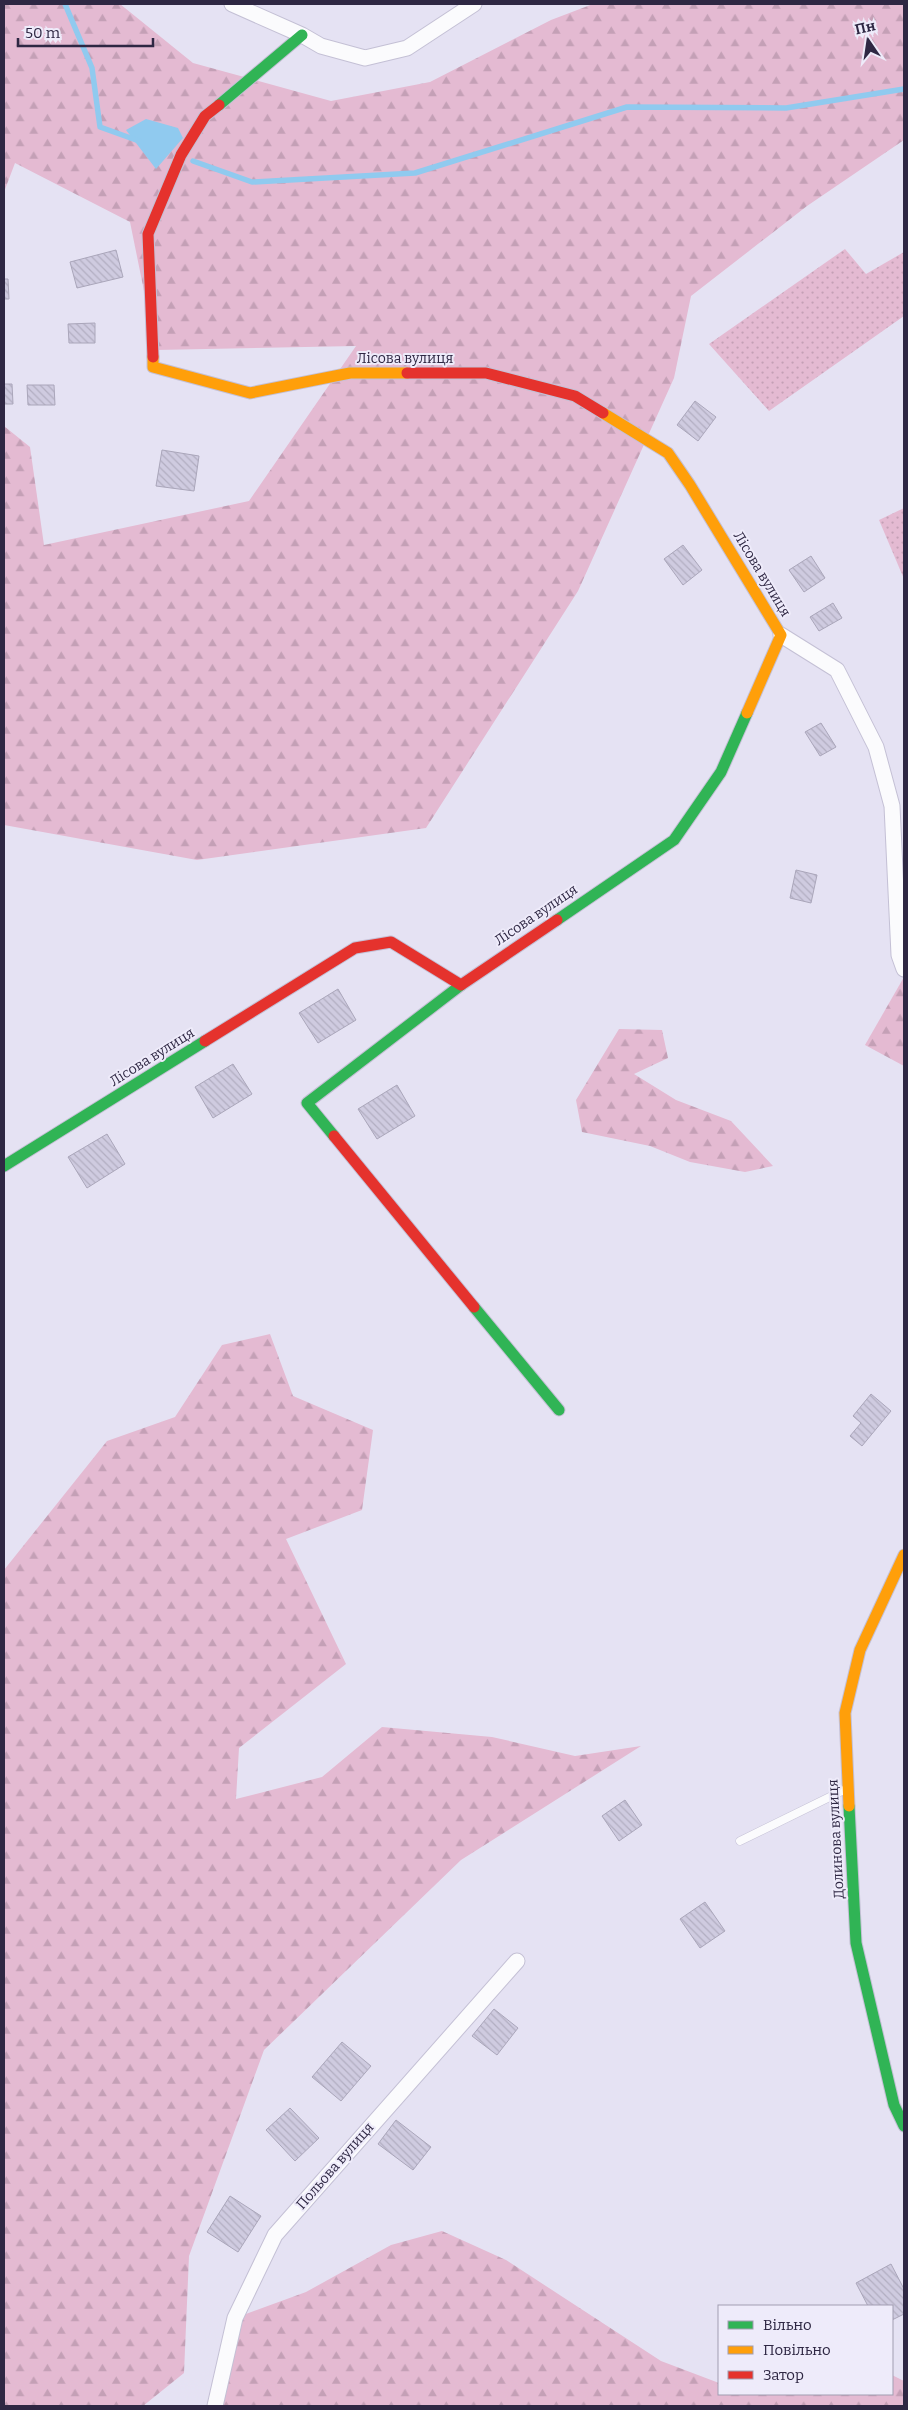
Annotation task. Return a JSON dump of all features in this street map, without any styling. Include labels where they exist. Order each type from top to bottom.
[{"type":"street","points":[[232,4],[302,35],[321,46],[366,58],[407,48],[474,4]]},
{"type":"street","name":"Лісова вулиця","points":[[4,1166],[355,948],[391,942],[461,985],[674,840],[721,772],[781,635],[690,485],[668,453],[575,396],[486,373],[350,373],[250,393],[153,367],[148,234],[181,156],[204,116],[302,35]]},
{"type":"street","points":[[781,635],[837,670],[876,747],[892,806],[899,954],[904,969]]},
{"type":"street","points":[[461,985],[307,1103],[559,1410]]},
{"type":"street","name":"Долинова вулиця","points":[[904,1554],[860,1650],[844,1713],[856,1943],[894,2104],[904,2126]]},
{"type":"street","name":"Польова вулиця","points":[[215,2406],[235,2318],[275,2234],[517,1961]]},
{"type":"lane","points":[[740,1841],[849,1787]]},
{"type":"green space","points":[[4,4],[120,4],[193,63],[331,101],[430,82],[551,20],[593,4],[904,4],[904,140],[807,206],[691,296],[674,378],[578,591],[426,828],[197,860],[4,825],[4,426],[30,447],[44,545],[249,501],[356,346],[156,350],[130,222],[15,163],[4,192]]},
{"type":"green space","points":[[845,249],[866,274],[904,252],[904,316],[769,411],[709,344]]},
{"type":"green space","points":[[904,508],[904,579],[879,520]]},
{"type":"green space","points":[[904,977],[904,1066],[865,1045]]},
{"type":"green space","points":[[619,1029],[662,1030],[668,1058],[634,1074],[676,1100],[731,1121],[773,1166],[745,1172],[690,1162],[650,1146],[582,1132],[576,1100]]},
{"type":"green space","points":[[270,1334],[293,1396],[373,1430],[362,1510],[286,1539],[346,1664],[239,1748],[236,1799],[322,1777],[382,1727],[492,1737],[575,1756],[641,1746],[461,1860],[264,2050],[189,2256],[184,2373],[143,2406],[4,2406],[4,1570],[107,1441],[175,1417],[222,1345]]},
{"type":"green space","points":[[442,2231],[506,2260],[661,2361],[718,2383],[718,2395],[893,2395],[893,2376],[904,2381],[904,2406],[215,2406],[235,2318],[306,2292],[391,2245]]},
{"type":"water","points":[[146,119],[178,128],[183,138],[156,169],[126,130]]},
{"type":"building","points":[[116,250],[123,277],[77,288],[70,262]]},
{"type":"building","points":[[4,279],[8,279],[9,299],[4,299]]},
{"type":"building","points":[[95,323],[95,343],[69,343],[68,324]]},
{"type":"building","points":[[4,384],[12,384],[13,404],[4,404]]},
{"type":"building","points":[[27,385],[54,385],[55,405],[28,405]]},
{"type":"building","points":[[695,401],[716,417],[698,441],[677,425]]},
{"type":"building","points":[[162,450],[199,456],[194,491],[156,486]]},
{"type":"building","points":[[683,545],[702,570],[683,585],[664,559]]},
{"type":"building","points":[[811,556],[825,578],[804,592],[789,570]]},
{"type":"building","points":[[833,603],[842,618],[819,631],[810,617]]},
{"type":"building","points":[[821,723],[836,747],[820,756],[805,732]]},
{"type":"building","points":[[796,870],[817,875],[811,903],[790,898]]},
{"type":"building","points":[[338,989],[356,1020],[318,1043],[299,1013]]},
{"type":"building","points":[[233,1064],[252,1094],[213,1118],[195,1087]]},
{"type":"building","points":[[397,1085],[415,1116],[377,1139],[358,1109]]},
{"type":"building","points":[[107,1134],[125,1164],[87,1188],[68,1157]]},
{"type":"building","points":[[871,1394],[891,1411],[862,1446],[850,1436],[861,1423],[853,1416]]},
{"type":"building","points":[[625,1800],[642,1825],[619,1841],[602,1816]]},
{"type":"building","points":[[705,1902],[725,1931],[700,1948],[680,1919]]},
{"type":"building","points":[[494,2009],[518,2028],[497,2055],[472,2036]]},
{"type":"building","points":[[342,2042],[371,2066],[341,2101],[312,2077]]},
{"type":"building","points":[[290,2108],[319,2138],[295,2161],[266,2130]]},
{"type":"building","points":[[396,2120],[431,2147],[413,2170],[378,2144]]},
{"type":"building","points":[[230,2196],[261,2216],[238,2252],[207,2232]]},
{"type":"building","points":[[891,2264],[904,2289],[904,2314],[893,2320],[893,2305],[867,2305],[856,2283]]},
{"type":"waterway","points":[[65,4],[92,68],[100,127],[139,141]]},
{"type":"waterway","points":[[193,161],[252,182],[415,173],[627,107],[786,108],[904,89]]},
{"type":"traffic: fast","points":[[219,105],[302,35]]},
{"type":"traffic: fast","points":[[557,920],[674,840],[721,772],[747,713]]},
{"type":"traffic: fast","points":[[334,1136],[307,1103],[461,985]]},
{"type":"traffic: fast","points":[[4,1166],[205,1041]]},
{"type":"traffic: fast","points":[[474,1307],[559,1410]]},
{"type":"traffic: fast","points":[[849,1806],[856,1943],[894,2105],[904,2126]]},
{"type":"traffic: slow","points":[[153,357],[153,367],[250,393],[350,373],[407,373]]},
{"type":"traffic: slow","points":[[603,413],[668,453],[690,485],[781,635],[747,713]]},
{"type":"traffic: slow","points":[[849,1806],[845,1713],[860,1650],[904,1555]]},
{"type":"traffic: jam","points":[[153,357],[148,234],[181,155],[205,116],[219,105]]},
{"type":"traffic: jam","points":[[407,373],[486,373],[575,396],[603,413]]},
{"type":"traffic: jam","points":[[205,1041],[355,948],[391,942],[461,985],[557,920]]},
{"type":"traffic: jam","points":[[334,1136],[474,1307]]}]
